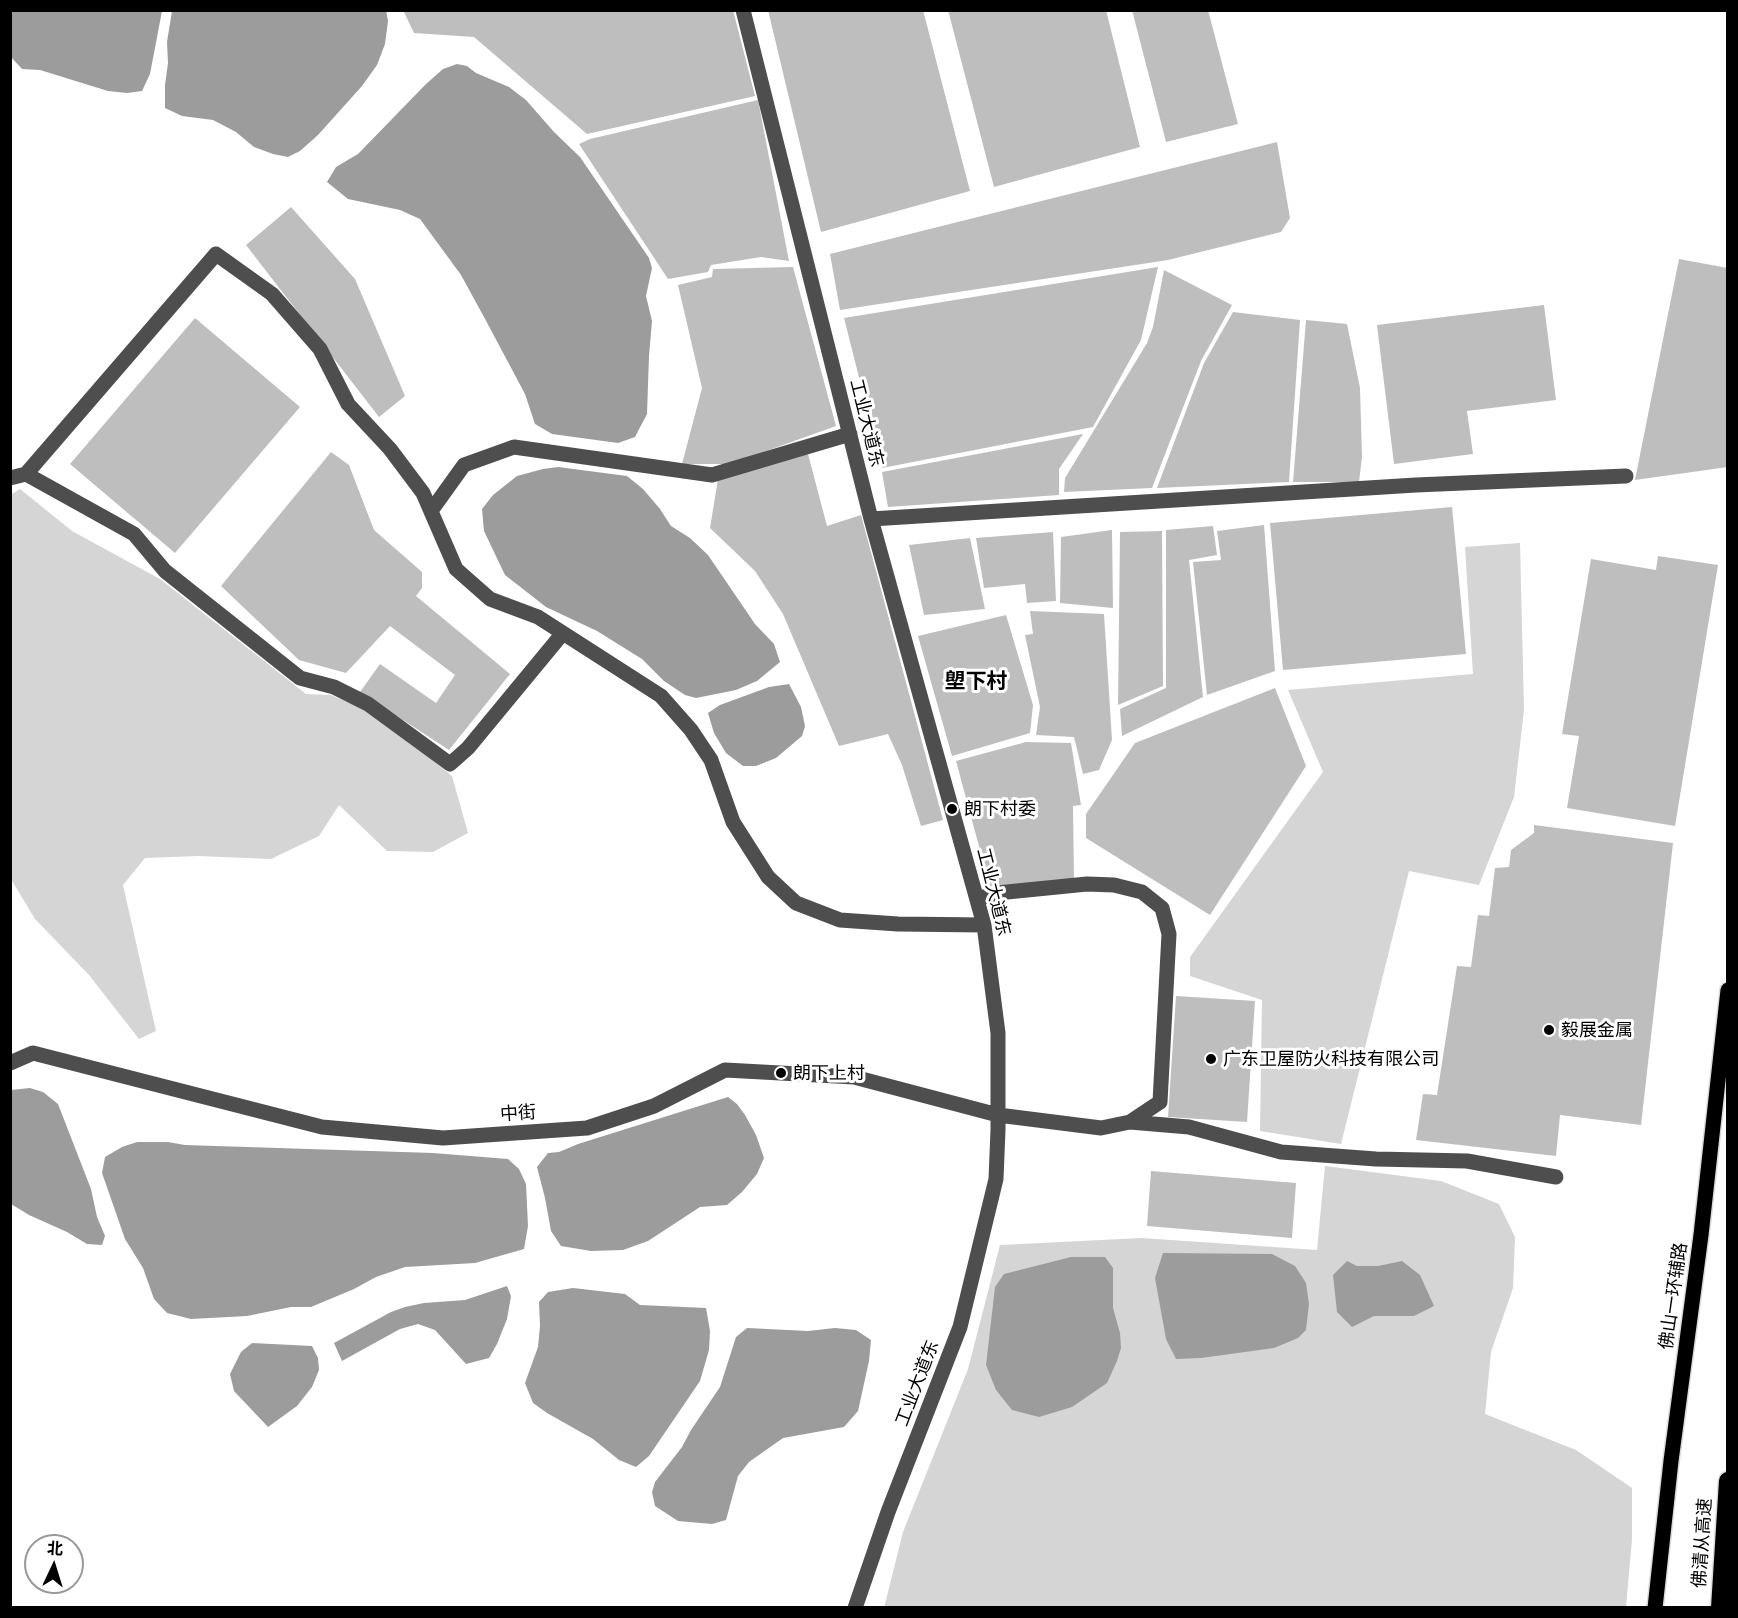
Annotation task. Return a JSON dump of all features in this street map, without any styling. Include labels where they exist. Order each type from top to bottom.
[{"type":"highway","name":"佛清从高速","points":[[1720,1608],[1728,1481]]},
{"type":"main road","name":"佛山一环辅路","points":[[1655,1608],[1671,1461],[1701,1235],[1728,990]]},
{"type":"street","name":"工业大道东","points":[[743,10],[871,519],[984,925],[998,1033],[996,1179],[960,1327],[888,1512],[855,1608]]},
{"type":"street","points":[[563,633],[468,748],[450,764],[368,704],[334,687],[300,678],[165,572],[134,534],[18,476],[216,254],[272,294],[320,350],[348,404],[390,450],[423,493],[456,569],[490,599],[538,617],[563,633],[661,696],[691,730],[711,760],[733,822],[768,877],[796,903],[840,920],[898,924],[984,925]]},
{"type":"street","points":[[431,511],[464,465],[514,447],[712,475],[850,434]]},
{"type":"street","points":[[871,519],[1416,485],[1626,476]]},
{"type":"street","points":[[977,899],[997,893],[1087,884],[1114,885],[1142,892],[1162,908],[1169,934],[1160,1102],[1130,1122]]},
{"type":"street","name":"中街","points":[[10,1063],[33,1053],[322,1127],[443,1138],[587,1128],[654,1106],[725,1070],[854,1077],[998,1115],[1101,1128],[1130,1122]]},
{"type":"street","points":[[1130,1122],[1189,1127],[1281,1152],[1376,1159],[1467,1161],[1556,1177]]},
{"type":"shaded area","points":[[11,10],[162,11],[150,74],[142,91],[127,93],[108,91],[40,70],[22,69],[11,57]]},
{"type":"shaded area","points":[[386,10],[388,21],[385,44],[377,65],[362,86],[318,135],[300,151],[288,157],[254,147],[236,132],[213,120],[182,116],[165,108],[167,42],[172,11]]},
{"type":"shaded area","points":[[457,64],[467,66],[476,73],[509,87],[526,100],[580,157],[649,258],[652,268],[646,296],[652,321],[647,414],[635,437],[618,443],[552,434],[535,424],[525,394],[461,275],[420,219],[400,210],[348,199],[327,182],[336,167],[358,154],[426,84],[443,69]]},
{"type":"shaded area","points":[[558,467],[627,476],[643,489],[671,526],[690,538],[708,555],[755,624],[774,644],[780,662],[757,681],[736,690],[696,698],[685,695],[664,681],[642,659],[597,631],[546,607],[505,575],[484,531],[482,509],[493,495],[517,476]]},
{"type":"shaded area","points":[[20,489],[72,531],[160,579],[306,694],[331,695],[377,715],[452,776],[468,833],[433,852],[387,851],[339,805],[319,836],[271,859],[198,856],[145,858],[123,885],[156,1031],[139,1039],[89,975],[35,919],[11,879],[10,495]]},
{"type":"shaded area","points":[[1520,543],[1524,710],[1514,797],[1479,885],[1409,871],[1341,1144],[1260,1131],[1262,1000],[1190,976],[1190,957],[1323,772],[1288,690],[1473,674],[1465,547]]},
{"type":"shaded area","points":[[789,684],[801,707],[805,726],[802,736],[776,758],[756,766],[743,766],[726,753],[714,733],[708,713],[720,705],[769,687]]},
{"type":"shaded area","points":[[30,1088],[43,1092],[58,1104],[91,1189],[97,1217],[105,1236],[102,1245],[87,1244],[11,1204],[11,1090]]},
{"type":"shaded area","points":[[728,1097],[745,1115],[756,1135],[764,1158],[757,1174],[742,1192],[727,1205],[700,1207],[648,1241],[623,1250],[591,1251],[561,1246],[551,1231],[537,1167],[548,1153],[559,1152]]},
{"type":"shaded area","points":[[137,1142],[433,1153],[508,1159],[519,1169],[526,1184],[528,1226],[524,1249],[475,1263],[405,1267],[376,1277],[311,1307],[291,1307],[247,1316],[191,1319],[167,1313],[154,1299],[143,1268],[125,1239],[102,1173],[105,1157],[122,1147]]},
{"type":"shaded area","points":[[1325,1166],[1441,1181],[1499,1204],[1515,1237],[1513,1288],[1491,1352],[1485,1414],[1576,1450],[1632,1488],[1632,1539],[1626,1607],[884,1608],[903,1532],[968,1369],[1000,1245],[1142,1238],[1317,1250]]},
{"type":"shaded area","points":[[1163,1253],[1272,1254],[1295,1266],[1306,1283],[1309,1304],[1306,1330],[1298,1338],[1274,1348],[1176,1359],[1166,1339],[1155,1278]]},
{"type":"shaded area","points":[[1071,1257],[1105,1257],[1113,1268],[1113,1308],[1120,1333],[1121,1348],[1117,1361],[1107,1383],[1072,1407],[1039,1417],[1012,1410],[996,1390],[986,1365],[995,1287],[1004,1274]]},
{"type":"shaded area","points":[[1347,1261],[1357,1266],[1378,1266],[1402,1261],[1420,1275],[1434,1306],[1414,1316],[1374,1316],[1352,1327],[1337,1312],[1333,1275]]},
{"type":"shaded area","points":[[507,1286],[511,1296],[507,1319],[489,1358],[466,1364],[435,1330],[418,1324],[400,1329],[342,1361],[334,1343],[391,1312],[405,1307],[465,1300]]},
{"type":"shaded area","points":[[573,1288],[625,1294],[640,1305],[706,1308],[710,1331],[709,1350],[700,1381],[649,1456],[636,1467],[619,1460],[593,1439],[533,1403],[525,1383],[538,1347],[539,1302],[548,1292]]},
{"type":"shaded area","points":[[747,1328],[808,1331],[835,1328],[856,1330],[871,1340],[869,1361],[858,1411],[844,1427],[783,1438],[749,1462],[738,1476],[726,1520],[712,1524],[678,1521],[655,1506],[652,1492],[655,1482],[682,1447],[720,1387],[736,1337]]},
{"type":"shaded area","points":[[252,1343],[312,1346],[318,1358],[319,1370],[312,1387],[297,1406],[268,1427],[234,1391],[230,1374],[241,1352]]},
{"type":"building","points":[[403,10],[733,10],[755,96],[587,134],[474,37],[414,33]]},
{"type":"building","points":[[768,10],[923,10],[970,191],[821,232]]},
{"type":"building","points":[[948,10],[1106,10],[1140,147],[994,187]]},
{"type":"building","points":[[1132,10],[1208,10],[1238,124],[1166,142]]},
{"type":"building","points":[[758,100],[789,261],[761,257],[711,265],[708,272],[668,279],[579,144],[590,139]]},
{"type":"building","points":[[1277,142],[1290,218],[1281,232],[1168,260],[840,310],[830,254]]},
{"type":"building","points":[[291,207],[355,279],[405,396],[379,417],[246,245]]},
{"type":"building","points":[[1679,259],[1728,268],[1728,467],[1635,480]]},
{"type":"building","points":[[793,267],[836,426],[730,464],[682,464],[702,388],[678,285],[712,277],[713,269]]},
{"type":"building","points":[[1158,267],[1141,340],[1093,427],[882,468],[844,318]]},
{"type":"building","points":[[1164,270],[1232,305],[1201,361],[1152,488],[1064,492],[1065,478],[1147,343],[1153,327]]},
{"type":"building","points":[[1544,305],[1556,400],[1467,411],[1473,454],[1394,464],[1377,325]]},
{"type":"building","points":[[1233,312],[1300,320],[1289,482],[1157,488],[1204,363]]},
{"type":"building","points":[[195,318],[300,407],[175,553],[70,464]]},
{"type":"building","points":[[1306,320],[1347,324],[1360,388],[1362,457],[1359,482],[1293,482]]},
{"type":"building","points":[[1083,434],[1059,469],[1059,495],[888,507],[882,472]]},
{"type":"building","points":[[331,452],[349,465],[374,530],[422,572],[422,588],[416,596],[510,674],[449,750],[360,692],[380,664],[436,703],[455,675],[390,626],[346,673],[299,660],[221,586]]},
{"type":"building","points":[[808,454],[827,526],[861,515],[943,820],[921,826],[902,765],[888,734],[839,746],[783,614],[755,571],[710,528],[718,479]]},
{"type":"building","points":[[1452,507],[1466,654],[1283,670],[1270,523]]},
{"type":"building","points":[[1264,525],[1275,671],[1207,695],[1193,562],[1221,560],[1217,531]]},
{"type":"building","points":[[1213,526],[1217,555],[1189,560],[1203,697],[1122,736],[1120,709],[1166,688],[1166,530]]},
{"type":"building","points":[[1112,530],[1113,608],[1060,603],[1061,537]]},
{"type":"building","points":[[1162,531],[1163,686],[1118,705],[1120,532]]},
{"type":"building","points":[[1053,532],[1056,601],[1027,603],[1025,584],[984,588],[976,538]]},
{"type":"building","points":[[970,538],[985,609],[924,615],[909,545]]},
{"type":"building","points":[[1658,556],[1718,565],[1675,826],[1567,808],[1579,736],[1562,734],[1591,559],[1656,570]]},
{"type":"building","points":[[1030,611],[1104,614],[1112,740],[1099,770],[1083,774],[1074,737],[1036,735],[1040,707],[1025,635],[1033,634]]},
{"type":"building","points":[[1006,615],[1033,705],[1030,733],[952,756],[918,636]]},
{"type":"building","points":[[1275,688],[1306,766],[1210,915],[1086,838],[1086,814],[1135,743]]},
{"type":"building","points":[[1026,742],[1071,743],[1081,805],[1073,806],[1074,880],[990,887],[956,761]]},
{"type":"building","name":"毅展金属","points":[[1534,825],[1673,843],[1641,1125],[1560,1115],[1556,1156],[1416,1140],[1423,1094],[1437,1095],[1457,966],[1471,967],[1478,915],[1489,916],[1495,868],[1509,867],[1511,850],[1534,833]]},
{"type":"building","name":"广东卫屋防火科技有限公司","points":[[1176,996],[1255,1001],[1247,1122],[1168,1117]]},
{"type":"building","points":[[1151,1171],[1296,1183],[1292,1238],[1147,1226]]},
{"type":"place","name":"朗下村委","points":[[952,809]]},
{"type":"place","name":"毅展金属","points":[[1549,1030]]},
{"type":"place","name":"广东卫屋防火科技有限公司","points":[[1211,1059]]},
{"type":"place","name":"朗下上村","points":[[781,1073]]},
{"type":"district","name":"塱下村","points":[[976,681]]}]
